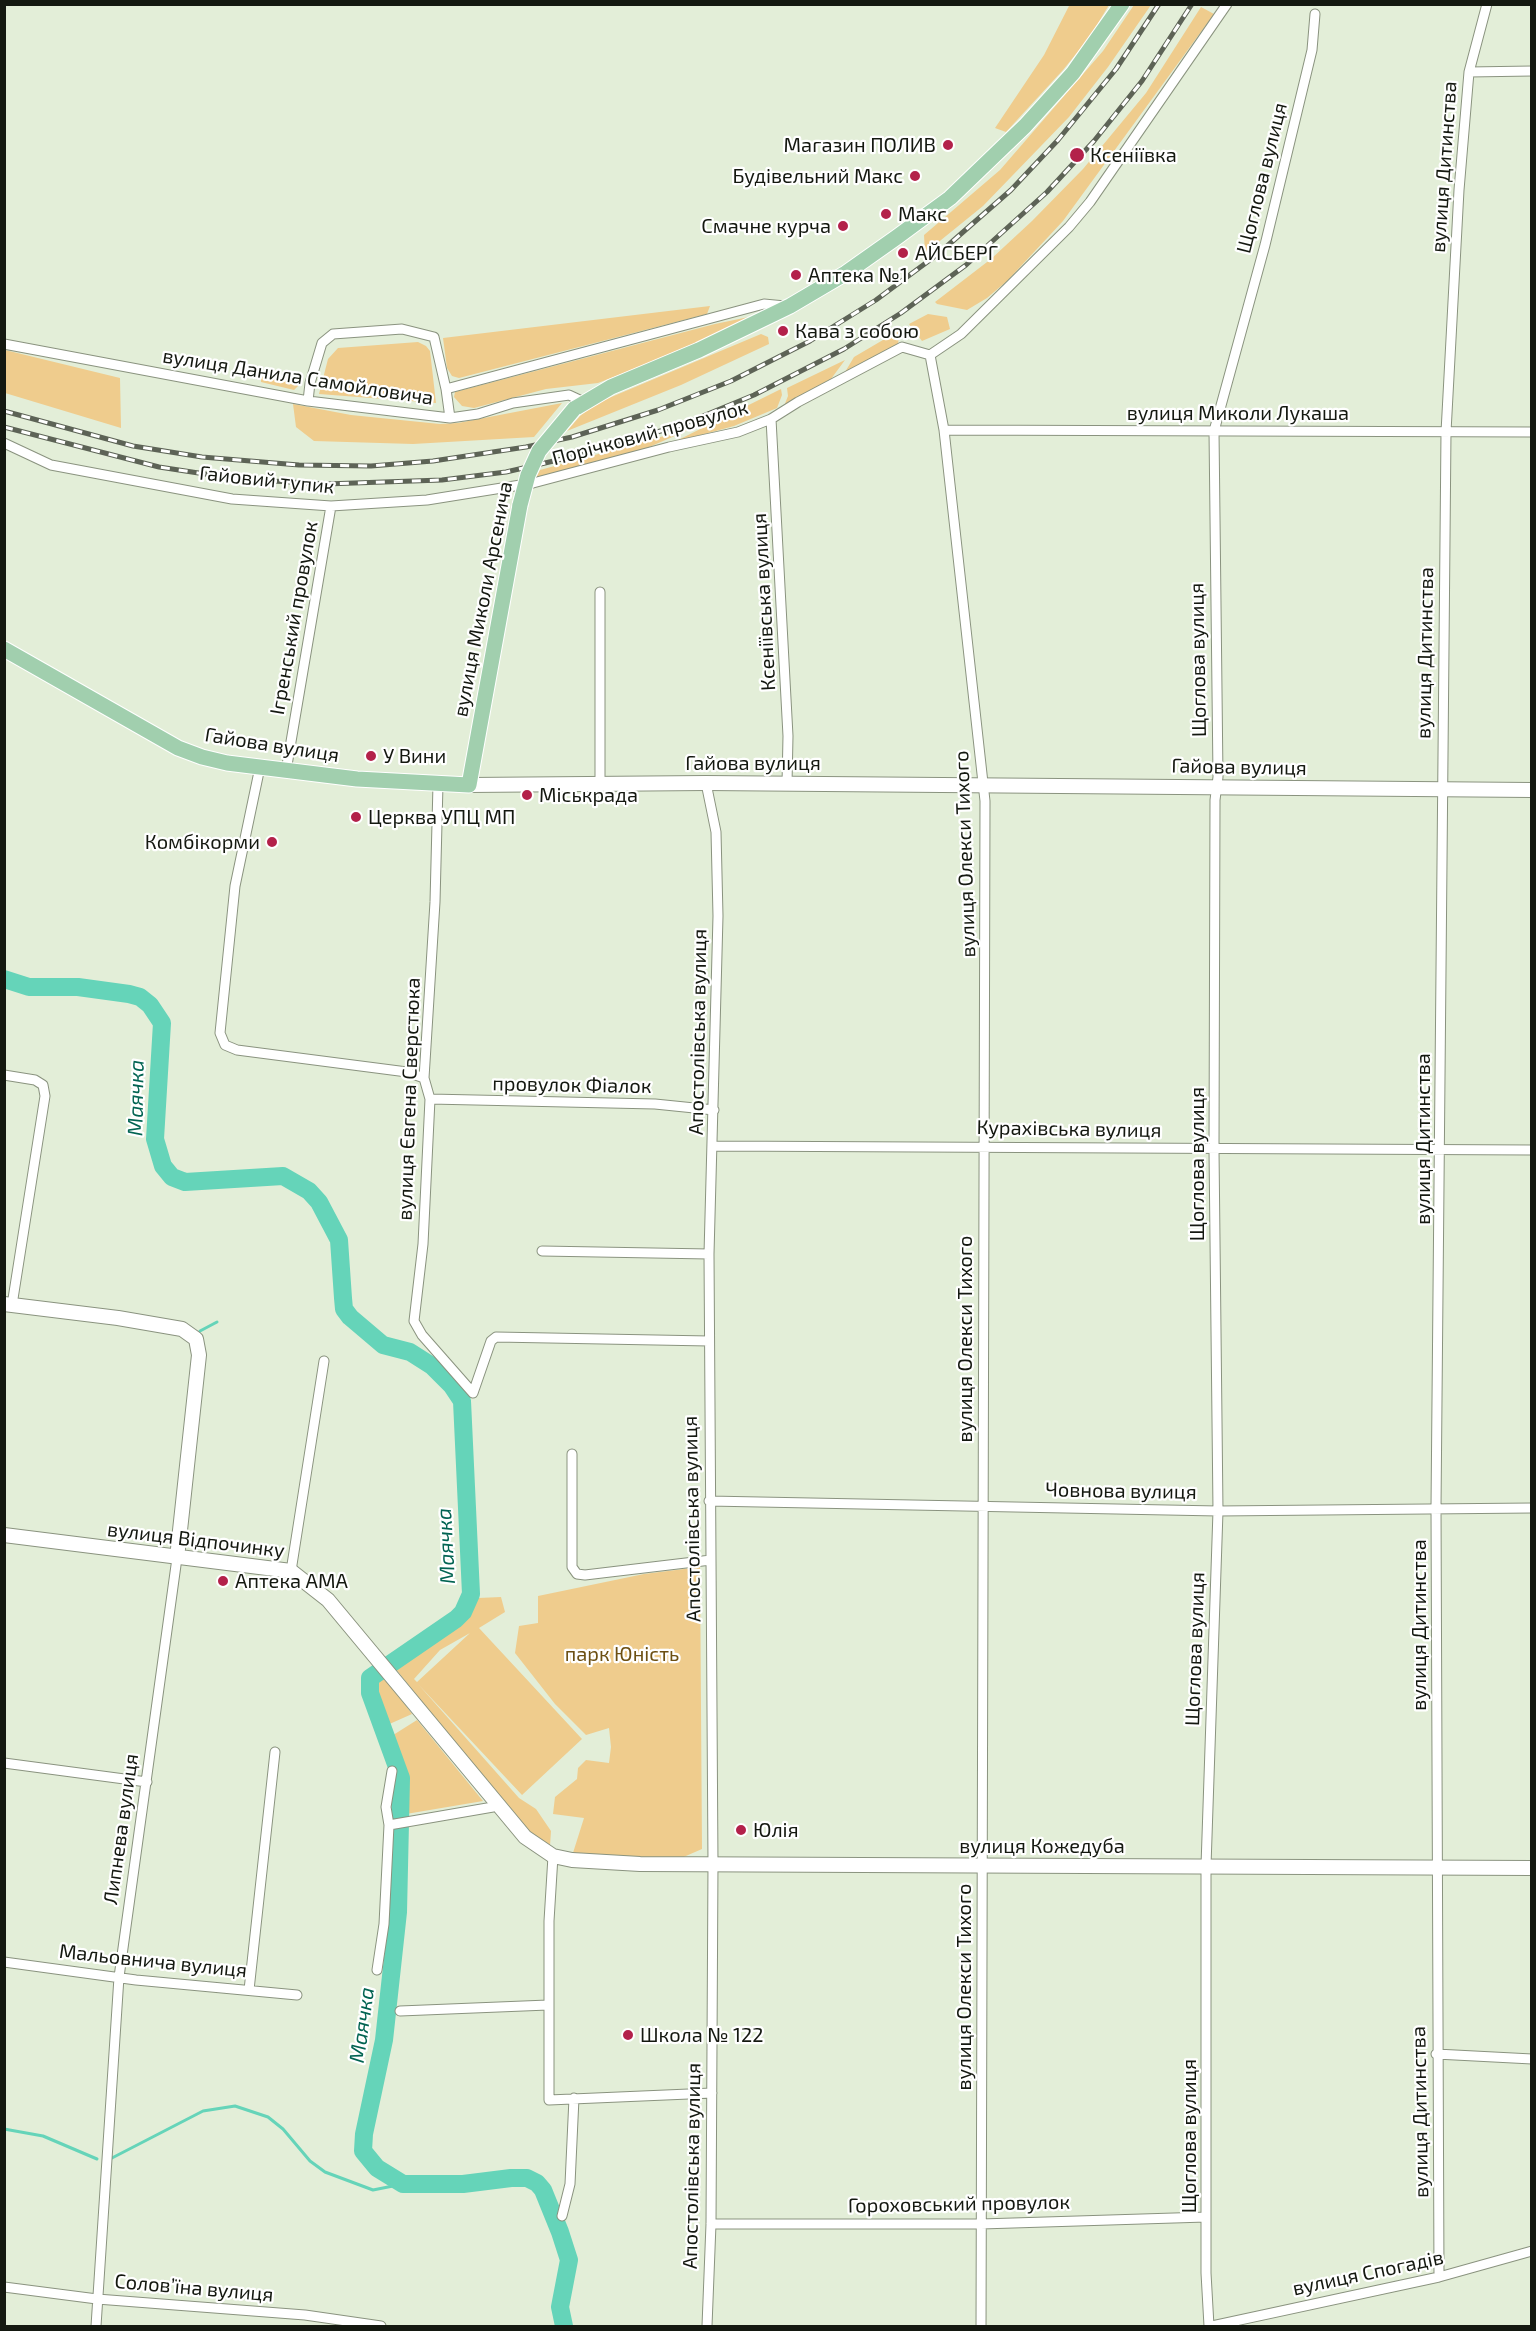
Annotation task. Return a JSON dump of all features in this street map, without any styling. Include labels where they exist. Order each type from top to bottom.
[{"type":"main road","name":"вулиця Миколи Арсенича","points":[[470,784],[520,505],[528,475],[539,451],[579,406],[790,306],[846,273],[897,237],[975,176],[1025,126],[1073,73],[1122,4]]},
{"type":"main road","name":"Гайова вулиця","points":[[4,649],[178,748],[227,763],[286,771],[438,784],[470,784]]},
{"type":"street","points":[[930,355],[961,334],[1069,227],[1090,202],[1227,4]]},
{"type":"street","name":"вулиця Дитинства","points":[[1439,2277],[1436,2054],[1436,1507],[1446,432],[1459,190],[1469,72],[1486,4]]},
{"type":"street","name":"Щоглова вулиця","points":[[1211,2326],[1206,2217],[1206,1866],[1218,1511],[1214,1149],[1217,788],[1214,431],[1265,245],[1312,50],[1316,14]]},
{"type":"street","points":[[1469,72],[1532,71]]},
{"type":"street","points":[[446,389],[764,304],[790,306]]},
{"type":"street","points":[[308,401],[310,384],[322,343],[333,334],[402,329],[434,337],[450,418]]},
{"type":"street","name":"вулиця Данила Самойловича","points":[[4,344],[308,401],[450,418],[478,414],[513,403],[569,395],[579,406]]},
{"type":"street","name":"Порічковий провулок","points":[[532,483],[669,447],[738,432],[771,419],[798,402],[902,347],[930,355]]},
{"type":"street","name":"вулиця Олекси Тихого","points":[[930,355],[944,430],[985,786],[981,2326]]},
{"type":"street","name":"Ксеніївська вулиця","points":[[771,419],[788,736],[787,784]]},
{"type":"street","name":"вулиця Миколи Лукаша","points":[[944,430],[1532,432]]},
{"type":"street","name":"Гайовий тупик","points":[[4,443],[51,465],[232,499],[331,506],[427,500],[532,483]]},
{"type":"street","name":"Ігренський провулок","points":[[286,771],[331,506]]},
{"type":"street","points":[[600,592],[600,785]]},
{"type":"street","points":[[260,767],[235,886],[220,1033],[225,1045],[237,1050],[407,1072],[424,1078]]},
{"type":"street","name":"Гайова вулиця","points":[[470,784],[706,783],[1532,790]]},
{"type":"street","name":"Апостолівська вулиця","points":[[706,783],[716,842],[718,916],[714,1146],[709,1254],[713,1863],[711,2224],[707,2326]]},
{"type":"street","name":"вулиця Євгена Сверстюка","points":[[438,784],[435,902],[424,1078],[430,1099],[423,1244],[414,1322],[422,1335],[473,1393],[491,1341],[496,1337],[709,1341]]},
{"type":"street","points":[[4,1075],[35,1080],[43,1085],[45,1096],[8,1304]]},
{"type":"street","name":"провулок Фіалок","points":[[430,1099],[655,1104],[714,1110]]},
{"type":"street","name":"Курахівська вулиця","points":[[714,1146],[1532,1150]]},
{"type":"street","points":[[542,1251],[709,1254]]},
{"type":"street","name":"Липнева вулиця","points":[[8,1304],[182,1329],[196,1339],[199,1355],[177,1558],[119,1977],[96,2326]]},
{"type":"street","points":[[291,1571],[324,1361]]},
{"type":"street","points":[[572,1454],[572,1568],[577,1574],[585,1575],[711,1560]]},
{"type":"street","name":"Човнова вулиця","points":[[710,1501],[1218,1511],[1436,1507],[1532,1508]]},
{"type":"street","name":"вулиця Відпочинку","points":[[4,1535],[291,1571],[328,1600],[525,1837],[553,1856]]},
{"type":"street","points":[[249,1990],[275,1752]]},
{"type":"street","points":[[4,1763],[147,1782]]},
{"type":"street","points":[[377,1970],[384,1924],[392,1824],[386,1807],[392,1771]]},
{"type":"street","points":[[392,1824],[493,1807],[497,1803]]},
{"type":"street","points":[[553,1856],[550,1864],[549,2100],[712,2093]]},
{"type":"street","name":"вулиця Кожедуба","points":[[553,1856],[572,1860],[640,1864],[1532,1868]]},
{"type":"street","name":"Мальовнича вулиця","points":[[4,1962],[119,1977],[297,1995]]},
{"type":"street","points":[[400,2011],[548,2005]]},
{"type":"street","points":[[1436,2054],[1532,2059]]},
{"type":"street","points":[[562,2216],[570,2184],[574,2098]]},
{"type":"street","name":"Гороховський провулок","points":[[711,2224],[981,2224],[1206,2217]]},
{"type":"street","name":"вулиця Спогадів","points":[[1211,2326],[1439,2277],[1532,2251]]},
{"type":"street","name":"Соловʼїна вулиця","points":[[4,2288],[97,2299],[305,2315],[381,2326]]},
{"type":"green space","points":[[1070,4],[1109,5],[1089,38],[1006,132],[995,128],[1044,55]]},
{"type":"green space","points":[[1134,5],[1151,5],[1108,67],[1069,117],[983,206],[925,253],[924,235],[1000,170],[1103,51]]},
{"type":"green space","points":[[1201,7],[1214,14],[1063,221],[1007,281],[987,298],[967,310],[937,304],[935,302],[991,259],[1083,169],[1146,93]]},
{"type":"green space","points":[[710,306],[707,314],[459,378],[452,376],[447,368],[443,338]]},
{"type":"green space","points":[[763,314],[668,356],[598,383],[546,389],[474,408],[462,406],[454,397],[455,392],[715,324]]},
{"type":"green space","points":[[928,314],[947,317],[950,329],[922,341],[909,324]]},
{"type":"green space","points":[[900,330],[898,344],[842,377],[854,357]]},
{"type":"green space","points":[[761,334],[768,337],[769,344],[681,385],[567,431],[580,416],[597,403]]},
{"type":"green space","points":[[418,342],[430,351],[436,403],[319,394],[328,359],[338,348]]},
{"type":"green space","points":[[5,350],[120,378],[121,428],[5,393]]},
{"type":"green space","points":[[845,360],[831,379],[784,406],[788,396],[787,388]]},
{"type":"green space","points":[[301,376],[301,383],[294,390],[261,382],[261,377]]},
{"type":"green space","points":[[781,389],[782,395],[777,408],[734,426],[672,443]]},
{"type":"green space","points":[[562,403],[534,437],[413,444],[314,441],[296,427],[293,404],[351,415],[440,424],[458,423]]},
{"type":"green space","points":[[693,428],[647,448],[536,478],[540,470]]},
{"type":"green space","name":"парк Юність","points":[[700,1567],[702,1849],[679,1859],[572,1856],[584,1818],[553,1814],[555,1797],[577,1779],[578,1768],[586,1760],[609,1763],[611,1747],[609,1728],[586,1735],[555,1704],[515,1653],[519,1626],[538,1623],[538,1596],[644,1574]]},
{"type":"green space","points":[[501,1597],[505,1612],[479,1628],[582,1739],[522,1795],[418,1684],[519,1798],[536,1809],[551,1831],[550,1846],[527,1833],[395,1668],[471,1608],[478,1598]],"holes":[[[470,1633],[417,1682],[414,1679],[440,1650]]]},
{"type":"green space","points":[[385,1676],[412,1714],[385,1726],[377,1682]]},
{"type":"green space","points":[[417,1720],[483,1801],[406,1814],[407,1780],[390,1737]]},
{"type":"waterway","name":"Маячка","points":[[4,979],[29,987],[78,987],[129,994],[140,997],[150,1005],[162,1023],[155,1139],[163,1166],[172,1177],[185,1182],[283,1176],[309,1191],[319,1202],[339,1240],[344,1309],[350,1317],[383,1345],[410,1352],[432,1366],[452,1386],[462,1401],[471,1594],[463,1612],[456,1619],[370,1678],[370,1693],[401,1778],[398,1912],[384,2040],[364,2134],[363,2151],[377,2168],[403,2184],[463,2184],[511,2178],[527,2178],[537,2183],[543,2190],[569,2260],[560,2307],[564,2326]]},
{"type":"waterway","points":[[200,1331],[217,1322]]},
{"type":"waterway","points":[[110,2159],[203,2111],[235,2106],[268,2117],[283,2129],[310,2161],[325,2172],[373,2190],[403,2184]]},
{"type":"waterway","name":"Маячка","points":[[4,2129],[43,2136],[97,2159]]},
{"type":"railway","points":[[4,411],[133,446],[202,457],[299,465],[371,466],[433,461],[526,447],[572,437],[658,410],[731,381],[810,341],[876,300],[938,254],[1011,190],[1058,140],[1116,69],[1159,4]]},
{"type":"railway","points":[[4,427],[159,467],[238,479],[325,484],[442,480],[506,472],[571,457],[681,425],[754,395],[844,349],[901,313],[966,265],[1047,192],[1094,141],[1142,81],[1192,4]]},
{"type":"place","name":"Магазин ПОЛИВ","points":[[948,145]]},
{"type":"place","name":"Ксеніївка","points":[[1077,155]]},
{"type":"place","name":"Будівельний Макс","points":[[915,176]]},
{"type":"place","name":"Макс","points":[[886,214]]},
{"type":"place","name":"Смачне курча","points":[[843,226]]},
{"type":"place","name":"АЙСБЕРГ","points":[[903,253]]},
{"type":"place","name":"Аптека №1","points":[[796,275]]},
{"type":"place","name":"Кава з собою","points":[[783,331]]},
{"type":"place","name":"У Вини","points":[[371,756]]},
{"type":"place","name":"Міськрада","points":[[527,795]]},
{"type":"place","name":"Церква УПЦ МП","points":[[356,817]]},
{"type":"place","name":"Комбікорми","points":[[272,842]]},
{"type":"place","name":"Аптека АМА","points":[[223,1581]]},
{"type":"place","name":"Юлія","points":[[741,1830]]},
{"type":"place","name":"Школа № 122","points":[[628,2035]]}]
